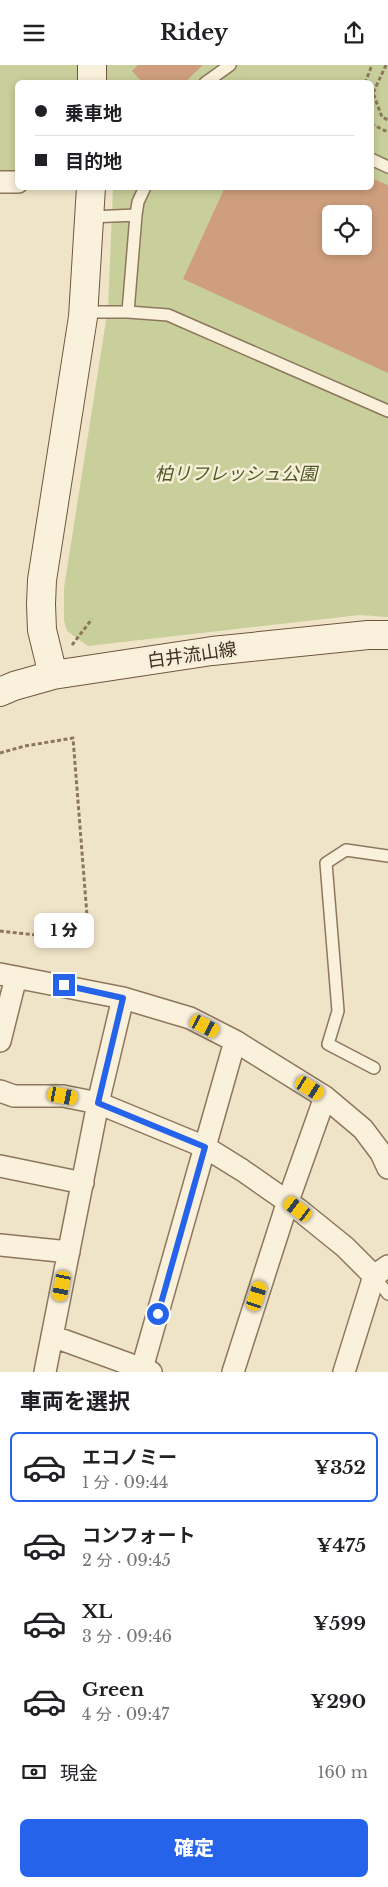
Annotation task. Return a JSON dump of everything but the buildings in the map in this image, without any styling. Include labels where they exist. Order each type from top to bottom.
[{"type":"street","points":[[92,65],[92,80]]},
{"type":"street","points":[[0,182],[15,182]]},
{"type":"street","points":[[53,675],[42,630],[40,604],[42,580],[71,404],[83,312],[91,190]]},
{"type":"street","name":"白井流山線","points":[[0,692],[53,675],[212,651],[368,635],[388,635]]},
{"type":"street","points":[[0,1041],[8,976],[123,998],[190,1018],[235,1041],[325,1097],[363,1129],[381,1153],[388,1168]]},
{"type":"street","points":[[45,1372],[98,1103],[123,998]]},
{"type":"street","points":[[52,1336],[145,1371],[235,1041]]},
{"type":"street","points":[[0,1091],[14,1096],[63,1096],[98,1103],[205,1147],[288,1201],[345,1247],[381,1271],[344,1372]]},
{"type":"street","points":[[233,1372],[288,1201],[325,1097]]},
{"type":"street","points":[[0,1166],[83,1183]]},
{"type":"street","points":[[0,1245],[69,1252]]},
{"type":"lane","points":[[209,80],[230,65]]},
{"type":"lane","points":[[374,160],[388,167]]},
{"type":"lane","points":[[128,312],[136,215],[138,202],[144,190]]},
{"type":"lane","points":[[90,217],[136,215]]},
{"type":"lane","points":[[83,312],[128,312],[168,315],[388,411]]},
{"type":"lane","points":[[374,1068],[328,1044],[338,1011],[326,863],[346,850],[388,856]]},
{"type":"lane","points":[[381,1271],[388,1295]]},
{"type":"path","points":[[366,80],[372,65]]},
{"type":"path","points":[[374,91],[386,65]]},
{"type":"path","points":[[374,96],[382,117],[388,120]]},
{"type":"path","points":[[374,125],[388,132]]},
{"type":"path","points":[[72,645],[92,619]]},
{"type":"path","points":[[0,753],[25,746],[73,738],[88,941],[0,931]]},
{"type":"green space","name":"柏リフレッシュ公園","points":[[0,65],[388,65],[388,617],[360,615],[88,646],[67,631],[64,621],[64,588],[108,308],[113,190],[374,190],[374,80],[15,80],[15,171],[0,170]]},
{"type":"route","points":[[64,985],[123,998],[98,1103],[205,1147],[158,1314]]}]
